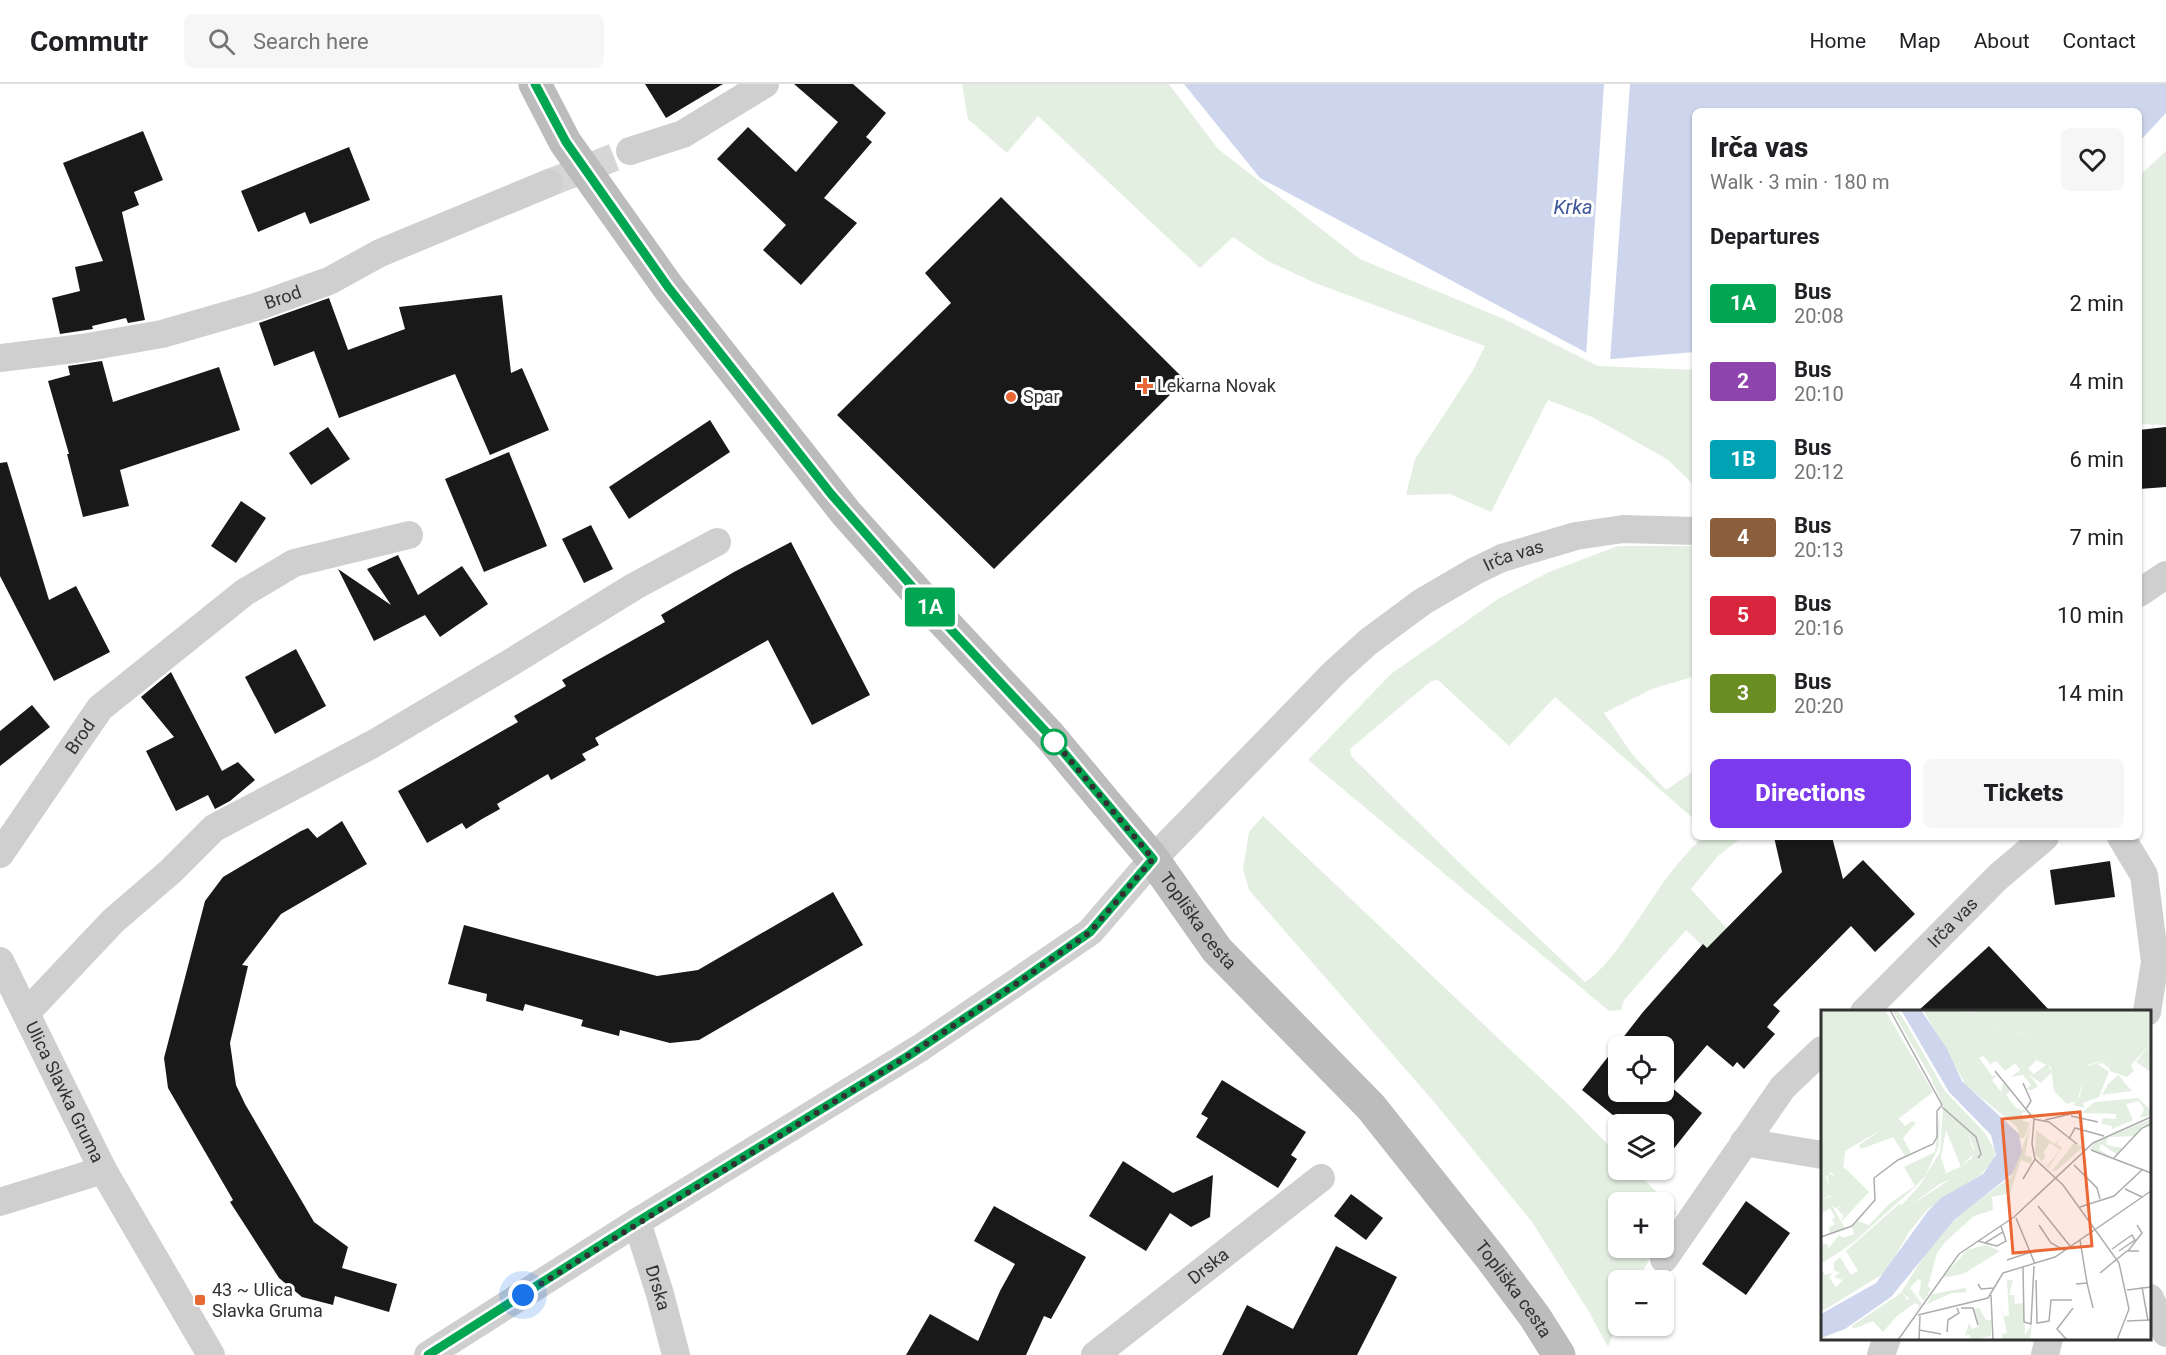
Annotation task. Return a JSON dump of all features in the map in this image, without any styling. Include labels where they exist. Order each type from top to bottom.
[{"type":"main road","name":"Topliška cesta","points":[[535,84],[566,142],[668,287],[839,503],[929,606],[1050,736],[1153,859],[1217,950],[1371,1107],[1491,1258],[1535,1317],[1559,1355]]},
{"type":"street","points":[[630,151],[683,134],[765,84]]},
{"type":"street","name":"Brod","points":[[0,358],[82,348],[162,334],[259,306],[329,281],[380,253],[549,183]]},
{"type":"street","name":"Irča vas","points":[[1153,859],[1335,672],[1368,642],[1422,603],[1475,571],[1502,558],[1576,536],[1623,529],[1692,531]]},
{"type":"street","name":"Brod","points":[[0,854],[100,708],[245,592],[294,563],[409,536]]},
{"type":"street","points":[[0,961],[26,1013],[112,921],[171,871],[214,828],[372,744],[635,586],[717,542]]},
{"type":"street","points":[[2142,591],[2166,575]]},
{"type":"street","name":"Irča vas","points":[[1865,1010],[1998,877],[2041,840]]},
{"type":"street","points":[[2123,840],[2144,875],[2154,962],[2146,1010]]},
{"type":"street","points":[[428,1355],[637,1222],[920,1048],[1090,932],[1153,859]]},
{"type":"street","name":"Ulica Slavka Gruma","points":[[26,1013],[103,1170],[211,1355]]},
{"type":"street","points":[[1664,1259],[1783,1087],[1821,1051]]},
{"type":"street","points":[[1744,1142],[1821,1155]]},
{"type":"street","name":"Ulica Slavka Gruma","points":[[0,1202],[103,1170]]},
{"type":"street","name":"Drska","points":[[1095,1355],[1321,1178]]},
{"type":"street","name":"Drska","points":[[637,1222],[660,1294],[676,1355]]},
{"type":"street","points":[[2151,1300],[2166,1334]]},
{"type":"street","points":[[1881,1355],[1886,1340]]},
{"type":"street","points":[[2045,1355],[2049,1340]]},
{"type":"green space","points":[[962,84],[1169,84],[1218,149],[1360,259],[1506,320],[1598,366],[1692,370],[1692,483],[1667,459],[1592,417],[1548,400],[1491,512],[1450,494],[1406,495],[1415,459],[1472,372],[1485,346],[1315,283],[1268,261],[1233,237],[1200,268],[1038,116],[1007,153],[968,119]]},
{"type":"green space","points":[[2166,151],[2166,425],[2142,424],[2142,173]]},
{"type":"green space","points":[[1618,546],[1692,546],[1692,677],[1652,689],[1604,713],[1632,754],[1666,790],[1692,772],[1692,817],[1555,697],[1509,746],[1438,680],[1431,681],[1350,749],[1351,756],[1585,982],[1606,964],[1672,871],[1699,840],[1738,840],[1718,856],[1691,889],[1758,963],[1744,985],[1686,930],[1624,1000],[1621,1010],[1609,1011],[1308,760],[1391,674],[1498,599],[1549,572]]},
{"type":"green space","points":[[1263,816],[1570,1106],[1608,1145],[1608,1180],[1644,1180],[1657,1192],[1608,1192],[1608,1258],[1650,1258],[1643,1270],[1608,1270],[1608,1336],[1612,1336],[1608,1347],[1588,1310],[1532,1222],[1435,1103],[1249,890],[1243,869],[1249,832]]},
{"type":"water","name":"Krka","points":[[1184,84],[2166,84],[2166,113],[2142,139],[2142,108],[1692,108],[1692,352],[1600,360],[1260,178]]},
{"type":"pier","points":[[1604,84],[1630,84],[1610,362],[1599,363],[1586,356]]},
{"type":"building","points":[[645,84],[723,84],[666,118]]},
{"type":"building","points":[[794,84],[853,84],[886,113],[866,137],[872,142],[824,198],[857,223],[801,285],[763,250],[786,225],[717,159],[748,127],[796,172],[838,122]]},
{"type":"building","points":[[143,131],[163,180],[134,192],[139,205],[122,212],[145,320],[128,323],[126,318],[92,326],[93,329],[60,334],[52,298],[80,291],[75,267],[103,261],[63,163]]},
{"type":"building","points":[[349,147],[370,200],[310,224],[305,212],[258,232],[241,191]]},
{"type":"building","name":"Spar","points":[[1001,197],[1185,380],[994,569],[837,415],[951,303],[925,273]]},
{"type":"building","points":[[502,295],[511,373],[522,368],[549,430],[490,455],[455,374],[339,418],[314,351],[274,366],[259,323],[329,298],[348,350],[405,329],[399,307]]},
{"type":"building","points":[[102,361],[113,402],[219,367],[240,430],[120,470],[129,506],[83,517],[67,454],[69,454],[48,381],[70,375],[68,366]]},
{"type":"building","points":[[710,420],[730,452],[629,519],[609,487]]},
{"type":"building","points":[[328,427],[350,459],[311,485],[289,453]]},
{"type":"building","points":[[2166,427],[2166,487],[2142,489],[2142,430]]},
{"type":"building","points":[[509,452],[547,546],[484,572],[445,479]]},
{"type":"building","points":[[7,462],[49,600],[76,586],[110,652],[54,681],[0,576],[0,463]]},
{"type":"building","points":[[241,501],[266,518],[236,563],[211,546]]},
{"type":"building","points":[[591,525],[613,569],[584,583],[562,539]]},
{"type":"building","points":[[791,542],[870,695],[812,725],[768,640],[595,738],[599,745],[582,754],[586,760],[551,780],[548,774],[497,804],[500,809],[466,829],[462,823],[427,843],[398,791],[518,722],[514,716],[566,686],[562,680],[665,622],[661,615]]},
{"type":"building","points":[[398,555],[418,595],[462,566],[488,604],[440,637],[425,615],[374,641],[338,569],[391,605],[367,569]]},
{"type":"building","points":[[296,649],[326,706],[275,734],[245,677]]},
{"type":"building","points":[[171,672],[222,771],[238,762],[255,780],[230,801],[215,809],[208,795],[176,811],[146,751],[174,737],[141,697]]},
{"type":"building","points":[[32,705],[50,727],[0,766],[0,731]]},
{"type":"building","points":[[342,821],[367,864],[281,914],[242,965],[248,966],[230,1043],[236,1085],[245,1104],[314,1222],[348,1247],[342,1268],[397,1284],[389,1312],[335,1296],[333,1305],[302,1297],[279,1278],[230,1202],[233,1200],[168,1088],[164,1058],[205,901],[223,877],[301,831],[308,828],[317,838]]},
{"type":"building","points":[[1775,840],[1833,840],[1843,879],[1863,860],[1915,914],[1875,952],[1851,926],[1773,1005],[1780,1011],[1767,1027],[1775,1034],[1744,1069],[1737,1062],[1733,1067],[1707,1045],[1674,1084],[1674,1036],[1624,1036],[1703,944],[1707,948],[1782,872]]},
{"type":"building","points":[[2110,861],[2115,897],[2055,905],[2050,870]]},
{"type":"building","points":[[833,892],[863,945],[699,1040],[670,1043],[620,1030],[619,1036],[581,1026],[583,1020],[525,1004],[523,1011],[486,1001],[487,994],[448,984],[464,925],[657,976],[698,970]]},
{"type":"building","points":[[1989,946],[2049,1010],[1919,1010]]},
{"type":"building","points":[[1608,1057],[1608,1102],[1674,1102],[1674,1090],[1702,1113],[1674,1148],[1674,1114],[1611,1114],[1582,1090]]},
{"type":"building","points":[[1222,1080],[1306,1132],[1291,1155],[1297,1159],[1278,1188],[1196,1137],[1208,1118],[1201,1114]]},
{"type":"building","points":[[1123,1161],[1173,1193],[1213,1175],[1210,1217],[1191,1227],[1170,1213],[1146,1251],[1089,1216]]},
{"type":"building","points":[[1351,1194],[1383,1218],[1366,1240],[1334,1216]]},
{"type":"building","points":[[1746,1201],[1790,1233],[1746,1295],[1702,1264]]},
{"type":"building","points":[[994,1206],[1086,1257],[1051,1319],[1044,1316],[1026,1355],[906,1355],[930,1314],[978,1341],[1000,1291],[1015,1264],[974,1241]]},
{"type":"building","points":[[1336,1246],[1397,1277],[1357,1355],[1222,1355],[1247,1305],[1293,1329]]},
{"type":"tunnel","points":[[549,183],[630,151]]},
{"type":"bus line","name":"1A","points":[[428,1355],[637,1222],[908,1056],[1016,984],[1090,932],[1153,859],[1050,736],[846,513],[668,287],[566,142],[535,84]]},
{"type":"place","name":"Lekarna Novak","points":[[1145,386]]},
{"type":"place","name":"Spar","points":[[1011,397]]},
{"type":"place","name":"43 ~ Ulica Slavka Gruma","points":[[200,1300]]},
{"type":"route","points":[[523,1295],[920,1048],[1090,932],[1153,859],[1050,736],[1054,742]]}]
